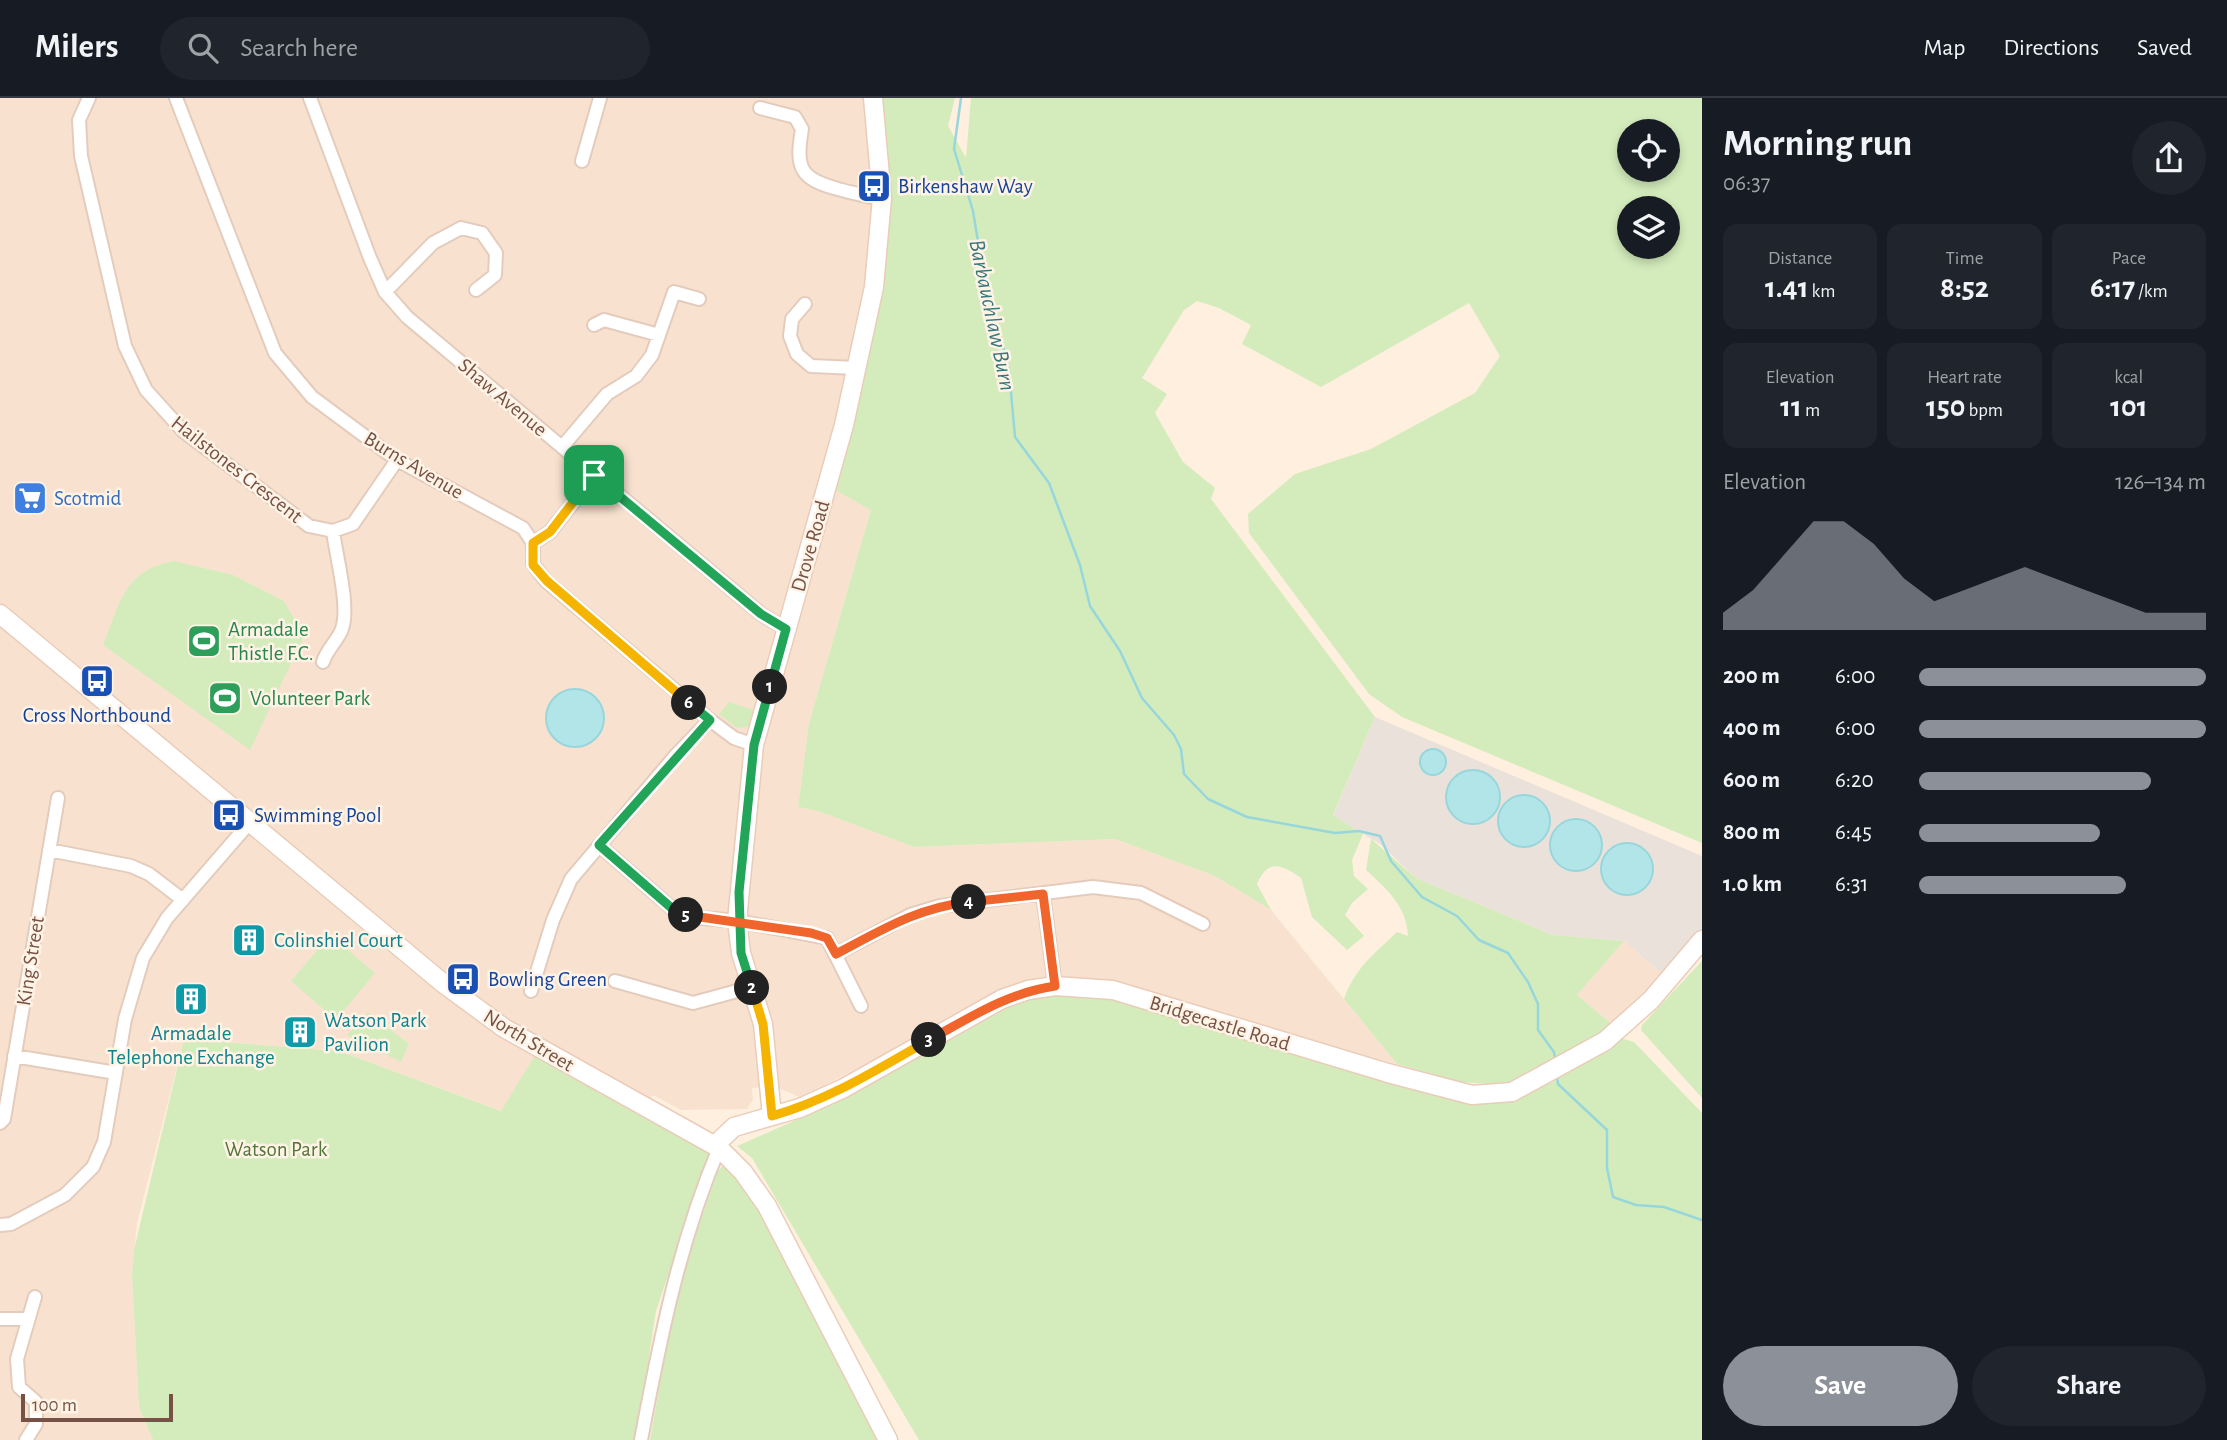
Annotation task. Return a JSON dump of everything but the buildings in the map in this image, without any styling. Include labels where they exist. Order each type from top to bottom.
[{"type":"street","name":"Hailstones Crescent","points":[[89,98],[79,120],[82,156],[125,346],[146,390],[183,431],[309,526],[333,531]]},
{"type":"street","name":"Burns Avenue","points":[[176,98],[275,353],[312,397],[397,460],[523,528],[533,543]]},
{"type":"street","name":"Shaw Avenue","points":[[310,98],[385,292],[407,317],[761,614],[786,629]]},
{"type":"street","points":[[582,161],[600,98]]},
{"type":"street","name":"Drove Road","points":[[772,1116],[763,1024],[741,953],[737,921],[754,745],[841,438],[874,287],[882,198],[873,98]]},
{"type":"street","points":[[760,107],[795,117],[802,129],[798,154],[803,171],[813,182],[882,198]]},
{"type":"street","points":[[385,292],[433,243],[461,228],[482,233],[496,253],[495,275],[476,290]]},
{"type":"street","points":[[562,447],[607,394],[636,376],[652,355],[674,292],[699,299]]},
{"type":"street","points":[[805,304],[792,319],[790,336],[797,354],[811,366],[856,368]]},
{"type":"street","points":[[594,325],[604,320],[659,335]]},
{"type":"street","points":[[323,662],[328,649],[342,629],[344,608],[333,531],[353,524],[397,460]]},
{"type":"street","points":[[594,475],[550,532],[533,543],[533,565],[547,581],[710,720],[734,738],[754,745]]},
{"type":"street","name":"North Street","points":[[0,614],[444,984],[504,1028],[717,1147],[743,1172],[767,1206],[888,1440]]},
{"type":"street","points":[[531,991],[553,920],[570,879],[710,720]]},
{"type":"street","name":"King Street","points":[[0,1123],[4,1119],[58,798]]},
{"type":"street","points":[[0,1225],[11,1224],[65,1195],[93,1167],[104,1142],[136,975],[154,936],[251,821]]},
{"type":"street","points":[[599,845],[675,911],[692,917],[737,921],[827,938],[861,1006]]},
{"type":"street","points":[[49,850],[131,866],[149,874],[183,900]]},
{"type":"street","points":[[836,954],[910,915],[940,906],[1093,887],[1118,887],[1141,893],[1203,924]]},
{"type":"street","points":[[1043,894],[1055,986]]},
{"type":"street","name":"Bridgecastle Road","points":[[717,1147],[734,1127],[800,1108],[844,1088],[1002,999],[1028,990],[1055,986],[1113,990],[1388,1073],[1472,1095],[1512,1092],[1561,1068],[1605,1041],[1634,1015],[1702,940]]},
{"type":"street","points":[[615,981],[693,1003],[752,987]]},
{"type":"street","points":[[14,1056],[116,1073]]},
{"type":"street","points":[[641,1440],[664,1315],[679,1258],[717,1147]]},
{"type":"street","points":[[26,1440],[36,1424],[36,1402],[19,1387],[17,1359],[35,1297]]},
{"type":"street","points":[[0,1319],[28,1319]]},
{"type":"shaded area","points":[[0,98],[880,98],[890,206],[871,510],[809,723],[798,807],[818,811],[914,847],[1115,839],[1215,876],[1271,910],[1397,1064],[1091,980],[1018,986],[799,1097],[774,1086],[752,1088],[753,1100],[747,1109],[681,1110],[653,1095],[644,1110],[502,1111],[339,1051],[184,1039],[137,1223],[132,1275],[139,1408],[153,1440],[0,1440]]},
{"type":"shaded area","points":[[1375,717],[1702,856],[1702,931],[1661,973],[1624,941],[1553,935],[1416,878],[1380,844],[1333,816]]},
{"type":"shaded area","points":[[1624,941],[1661,973],[1615,1027],[1577,995]]},
{"type":"green space","points":[[880,98],[955,98],[948,126],[966,158],[971,98],[1702,98],[1702,843],[1402,717],[1369,694],[1249,533],[1248,514],[1295,474],[1371,449],[1475,393],[1500,356],[1469,303],[1321,387],[1242,344],[1251,325],[1219,308],[1197,301],[1184,310],[1142,378],[1167,394],[1155,413],[1183,462],[1215,488],[1211,499],[1375,717],[1333,815],[1363,834],[1352,860],[1354,876],[1368,889],[1352,903],[1345,915],[1364,936],[1347,950],[1312,917],[1301,878],[1282,867],[1266,870],[1257,884],[1271,910],[1215,876],[1115,839],[914,847],[818,811],[798,807],[809,723],[871,510],[837,491],[890,206]]},
{"type":"green space","name":"Volunteer Park","points":[[174,561],[233,575],[284,601],[304,636],[250,750],[103,645],[120,602],[134,581],[144,572]]},
{"type":"green space","points":[[729,702],[754,710],[748,727],[737,728],[719,714]]},
{"type":"green space","points":[[1371,839],[1416,878],[1553,935],[1624,941],[1577,995],[1615,1027],[1546,1068],[1506,1085],[1461,1082],[1397,1064],[1344,999],[1348,988],[1373,955],[1397,932],[1408,936],[1400,907],[1366,870]]},
{"type":"green space","points":[[330,935],[375,973],[336,1020],[291,981]]},
{"type":"green space","points":[[1702,961],[1702,1098],[1641,1030],[1642,1025]]},
{"type":"green space","points":[[1054,992],[1105,996],[1514,1097],[1553,1082],[1617,1037],[1634,1042],[1702,1113],[1702,1440],[919,1440],[752,1158],[737,1146],[840,1101],[1005,1008]]},
{"type":"green space","points":[[368,1012],[409,1044],[401,1062],[347,1035]]},
{"type":"green space","name":"Watson Park","points":[[184,1039],[339,1051],[501,1111],[537,1052],[710,1151],[656,1311],[636,1440],[153,1440],[139,1408],[132,1275],[134,1250]]},
{"type":"green space","points":[[722,1166],[745,1184],[881,1440],[650,1440],[668,1338],[686,1263],[717,1173]]},
{"type":"water","points":[[569,689],[581,689],[596,697],[604,712],[604,724],[596,739],[581,747],[569,747],[554,739],[546,724],[546,712],[554,697]]},
{"type":"water","points":[[1433,749],[1442,753],[1446,762],[1442,771],[1433,775],[1424,771],[1420,762],[1424,753]]},
{"type":"water","points":[[1473,770],[1492,778],[1500,797],[1492,816],[1473,824],[1454,816],[1446,797],[1454,778]]},
{"type":"water","points":[[1524,795],[1543,802],[1550,821],[1543,840],[1524,847],[1505,840],[1498,821],[1505,802]]},
{"type":"water","points":[[1576,819],[1586,821],[1594,827],[1600,835],[1600,855],[1594,863],[1586,869],[1576,871],[1566,869],[1558,863],[1552,855],[1550,845],[1552,835],[1558,827],[1566,821]]},
{"type":"water","points":[[1627,843],[1637,845],[1645,851],[1651,859],[1651,879],[1645,887],[1637,893],[1627,895],[1617,893],[1609,887],[1603,879],[1601,869],[1603,859],[1609,851],[1617,845]]},
{"type":"waterway","name":"Barbauchlaw Burn","points":[[961,98],[954,149],[973,211],[981,260],[1009,370],[1015,437],[1049,483],[1080,565],[1090,606],[1120,651],[1142,698],[1174,735],[1181,749],[1184,774],[1208,799],[1247,817],[1335,833],[1359,831],[1380,836],[1391,861],[1422,897],[1457,916],[1479,940],[1508,953],[1528,982],[1538,1004],[1538,1030],[1554,1052],[1555,1060]]},
{"type":"waterway","name":"Barbauchlaw Burn","points":[[1557,1077],[1558,1084],[1607,1130],[1607,1168],[1613,1197],[1636,1205],[1664,1207],[1702,1220]]},
{"type":"place","name":"Birkenshaw Way","points":[[874,186]]},
{"type":"place","name":"Scotmid","points":[[30,498]]},
{"type":"place","name":"Armadale Thistle F.C.","points":[[204,641]]},
{"type":"place","name":"Cross Northbound","points":[[97,681]]},
{"type":"place","name":"Volunteer Park","points":[[225,698]]},
{"type":"place","name":"Swimming Pool","points":[[229,815]]},
{"type":"place","name":"Colinshiel Court","points":[[249,940]]},
{"type":"place","name":"Bowling Green","points":[[463,979]]},
{"type":"place","name":"Armadale Telephone Exchange","points":[[191,999]]},
{"type":"place","name":"Watson Park Pavilion","points":[[300,1032]]},
{"type":"route","points":[[594,475],[550,532],[533,543],[533,565],[547,581],[710,720],[676,755],[599,845],[675,911],[692,917],[737,921],[811,933],[827,938],[836,954],[910,915],[940,906],[1043,894],[1055,986],[1028,990],[1002,999],[844,1088],[800,1108],[772,1116],[763,1024],[741,953],[737,921],[754,745],[786,629],[761,614],[594,475]]}]
